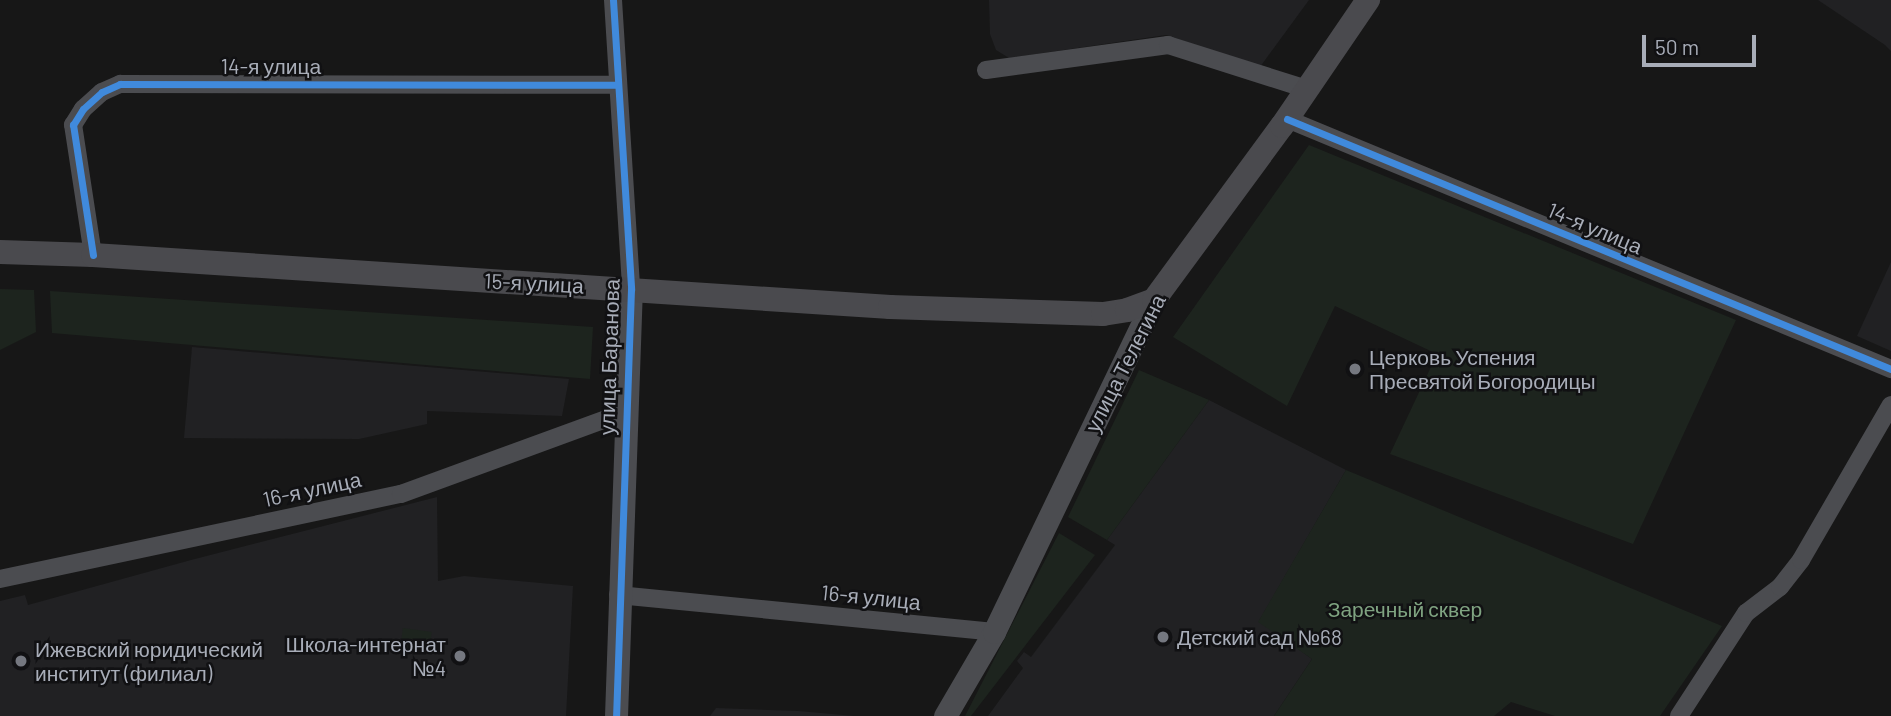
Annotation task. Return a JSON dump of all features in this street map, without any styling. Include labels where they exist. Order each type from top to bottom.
[{"type":"main road","name":"улица Телегина","points":[[1154,300],[1286,119],[1368,0]]},
{"type":"main road","name":"15-я улица","points":[[0,252],[93,255],[891,307],[1103,314],[1127,310],[1154,300]]},
{"type":"street","name":"улица Баранова","points":[[613,0],[631,289],[618,595],[616,716]]},
{"type":"street","points":[[986,70],[1168,45],[1307,89]]},
{"type":"street","name":"14-я улица","points":[[93,255],[73,125],[92,100],[120,84],[618,85]]},
{"type":"street","name":"14-я улица","points":[[1286,119],[1891,369]]},
{"type":"street","name":"улица Телегина","points":[[944,716],[994,632],[1154,300]]},
{"type":"street","points":[[1679,716],[1746,614],[1780,587],[1801,560],[1891,405]]},
{"type":"street","name":"16-я улица","points":[[0,579],[401,494],[625,412]]},
{"type":"street","name":"16-я улица","points":[[618,595],[994,632]]},
{"type":"shaded area","points":[[989,0],[1309,0],[1260,67],[1166,35],[1009,58],[996,50],[990,34]]},
{"type":"shaded area","points":[[1818,0],[1891,0],[1891,51],[1885,45]]},
{"type":"shaded area","points":[[1891,262],[1891,351],[1857,336]]},
{"type":"shaded area","points":[[192,347],[569,379],[562,416],[427,411],[427,424],[359,439],[184,438]]},
{"type":"shaded area","points":[[1209,400],[1346,470],[1259,621],[1312,659],[1274,716],[988,716],[1023,668],[1017,661],[1024,652],[1031,657],[1115,545],[1107,540]]},
{"type":"shaded area","points":[[437,497],[438,581],[464,576],[573,586],[566,716],[0,716],[0,601],[25,595],[28,605]]},
{"type":"shaded area","points":[[716,708],[798,711],[855,716],[710,716]]},
{"type":"green space","points":[[1309,145],[1736,320],[1633,544],[1390,454],[1437,354],[1335,306],[1287,406],[1173,337]]},
{"type":"green space","points":[[0,289],[34,290],[36,332],[0,350]]},
{"type":"green space","points":[[50,291],[593,327],[590,379],[52,333]]},
{"type":"green space","points":[[1139,370],[1209,400],[1107,540],[1068,517]]},
{"type":"green space","name":"Заречный сквер","points":[[1346,470],[1722,626],[1660,716],[1555,716],[1511,702],[1494,716],[1274,716],[1312,659],[1258,622]]},
{"type":"green space","points":[[1059,533],[1095,555],[971,716],[965,716]]},
{"type":"green space","points":[[403,628],[432,632],[429,651],[400,647]]},
{"type":"cycle path","points":[[613,0],[631,289],[616,716]]},
{"type":"cycle path","points":[[93,255],[73,125],[83,109],[102,92],[120,84],[618,85]]},
{"type":"cycle path","points":[[1287,119],[1891,369]]},
{"type":"place","name":"Церковь Успения Пресвятой Богородицы","points":[[1355,369]]},
{"type":"place","name":"Детский сад №68","points":[[1163,637]]},
{"type":"place","name":"Школа-интернат №4","points":[[460,656]]},
{"type":"place","name":"Ижевский юридический институт (филиал)","points":[[21,661]]}]
